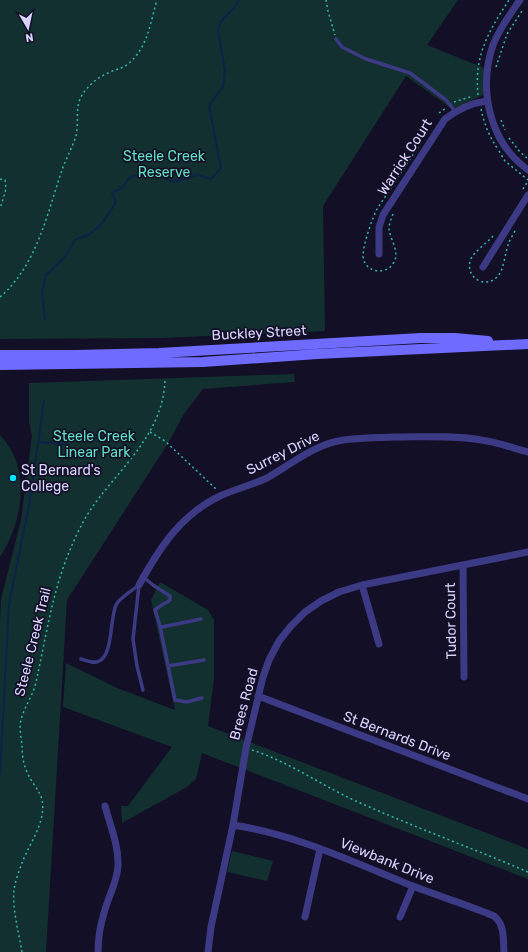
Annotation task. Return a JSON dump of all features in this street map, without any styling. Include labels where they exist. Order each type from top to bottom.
[{"type":"main road","name":"Buckley Street","points":[[0,355],[159,353],[421,338],[455,338],[524,344]]},
{"type":"main road","name":"Buckley Street","points":[[0,365],[203,362],[317,354],[524,344]]},
{"type":"street","points":[[520,0],[500,31],[493,45],[486,73],[487,101],[496,130],[504,144],[512,155],[528,170]]},
{"type":"street","name":"Warrick Court","points":[[379,254],[379,227],[383,215],[445,119],[455,111],[471,104],[487,101]]},
{"type":"street","points":[[483,267],[528,195]]},
{"type":"street","name":"Surrey Drive","points":[[139,585],[155,557],[170,536],[201,506],[223,495],[267,478],[322,446],[352,438],[422,437],[482,440],[528,452]]},
{"type":"street","name":"Brees Road","points":[[209,951],[211,927],[233,825],[246,748],[262,677],[279,642],[291,626],[305,612],[338,592],[362,585],[528,552]]},
{"type":"street","name":"Tudor Court","points":[[463,565],[464,677]]},
{"type":"street","points":[[362,585],[379,644]]},
{"type":"street","name":"St Bernards Drive","points":[[258,696],[528,800]]},
{"type":"street","points":[[98,952],[98,935],[104,912],[114,888],[118,865],[115,840],[105,806]]},
{"type":"street","name":"Viewbank Drive","points":[[233,825],[274,833],[320,849],[494,916],[502,925],[504,952]]},
{"type":"street","points":[[305,917],[320,849]]},
{"type":"street","points":[[400,917],[413,886]]},
{"type":"lane","points":[[336,38],[342,47],[366,60],[410,74],[446,100],[455,111]]},
{"type":"lane","points":[[143,577],[170,596],[170,600],[167,603],[159,606],[155,610],[160,626],[175,700],[187,702],[202,698]]},
{"type":"lane","points":[[81,659],[94,663],[100,661],[104,657],[108,648],[116,604],[139,585]]},
{"type":"lane","points":[[139,585],[133,639],[137,666],[143,690]]},
{"type":"lane","points":[[160,626],[162,627],[200,619]]},
{"type":"lane","points":[[168,666],[204,660]]},
{"type":"path","points":[[0,297],[7,291],[27,264],[39,239],[76,135],[80,100],[83,93],[103,75],[123,67],[138,53],[145,42],[157,0]]},
{"type":"path","points":[[326,0],[336,38]]},
{"type":"path","points":[[494,72],[507,34],[524,8]]},
{"type":"path","points":[[499,116],[507,136],[528,159]]},
{"type":"path","points":[[0,179],[5,180],[7,186],[0,209]]},
{"type":"path","name":"Steele Creek Trail","points":[[22,952],[16,915],[14,890],[21,865],[39,829],[43,804],[40,793],[27,772],[22,756],[20,721],[36,685],[52,607],[70,549],[83,521],[93,506],[121,472],[150,432],[163,401],[165,379]]},
{"type":"path","points":[[150,432],[165,441],[223,495]]},
{"type":"path","points":[[246,748],[269,755],[358,802],[528,872]]},
{"type":"green space","name":"Steele Creek Reserve","points":[[0,0],[458,0],[427,45],[484,68],[483,95],[452,109],[406,76],[323,206],[325,331],[162,338],[0,339]]},
{"type":"green space","name":"Steele Creek Linear Park","points":[[294,374],[295,382],[203,389],[184,414],[167,445],[67,600],[46,952],[0,952],[1,599],[21,520],[32,436],[29,422],[29,383]]},
{"type":"green space","points":[[0,435],[10,448],[17,463],[21,495],[19,512],[14,528],[0,557]]},
{"type":"green space","points":[[160,582],[208,610],[214,620],[214,679],[208,726],[528,849],[528,879],[202,753],[196,779],[187,787],[122,823],[121,806],[128,806],[172,747],[63,707],[66,663],[117,688],[175,710],[151,600]]},
{"type":"green space","points":[[232,851],[273,861],[267,881],[227,872]]},
{"type":"waterway","points":[[45,319],[42,292],[46,275],[64,258],[76,239],[90,234],[104,220],[116,202],[112,192],[121,189],[130,177],[152,173],[174,182],[198,175],[211,179],[221,168],[209,106],[223,86],[225,71],[218,30],[221,21],[234,8],[239,0]]},
{"type":"waterway","points":[[0,774],[9,604],[29,505],[44,401]]},
{"type":"waterway","points":[[39,442],[63,444],[84,436],[96,436]]},
{"type":"place","name":"St Bernard's College","points":[[13,478]]}]
